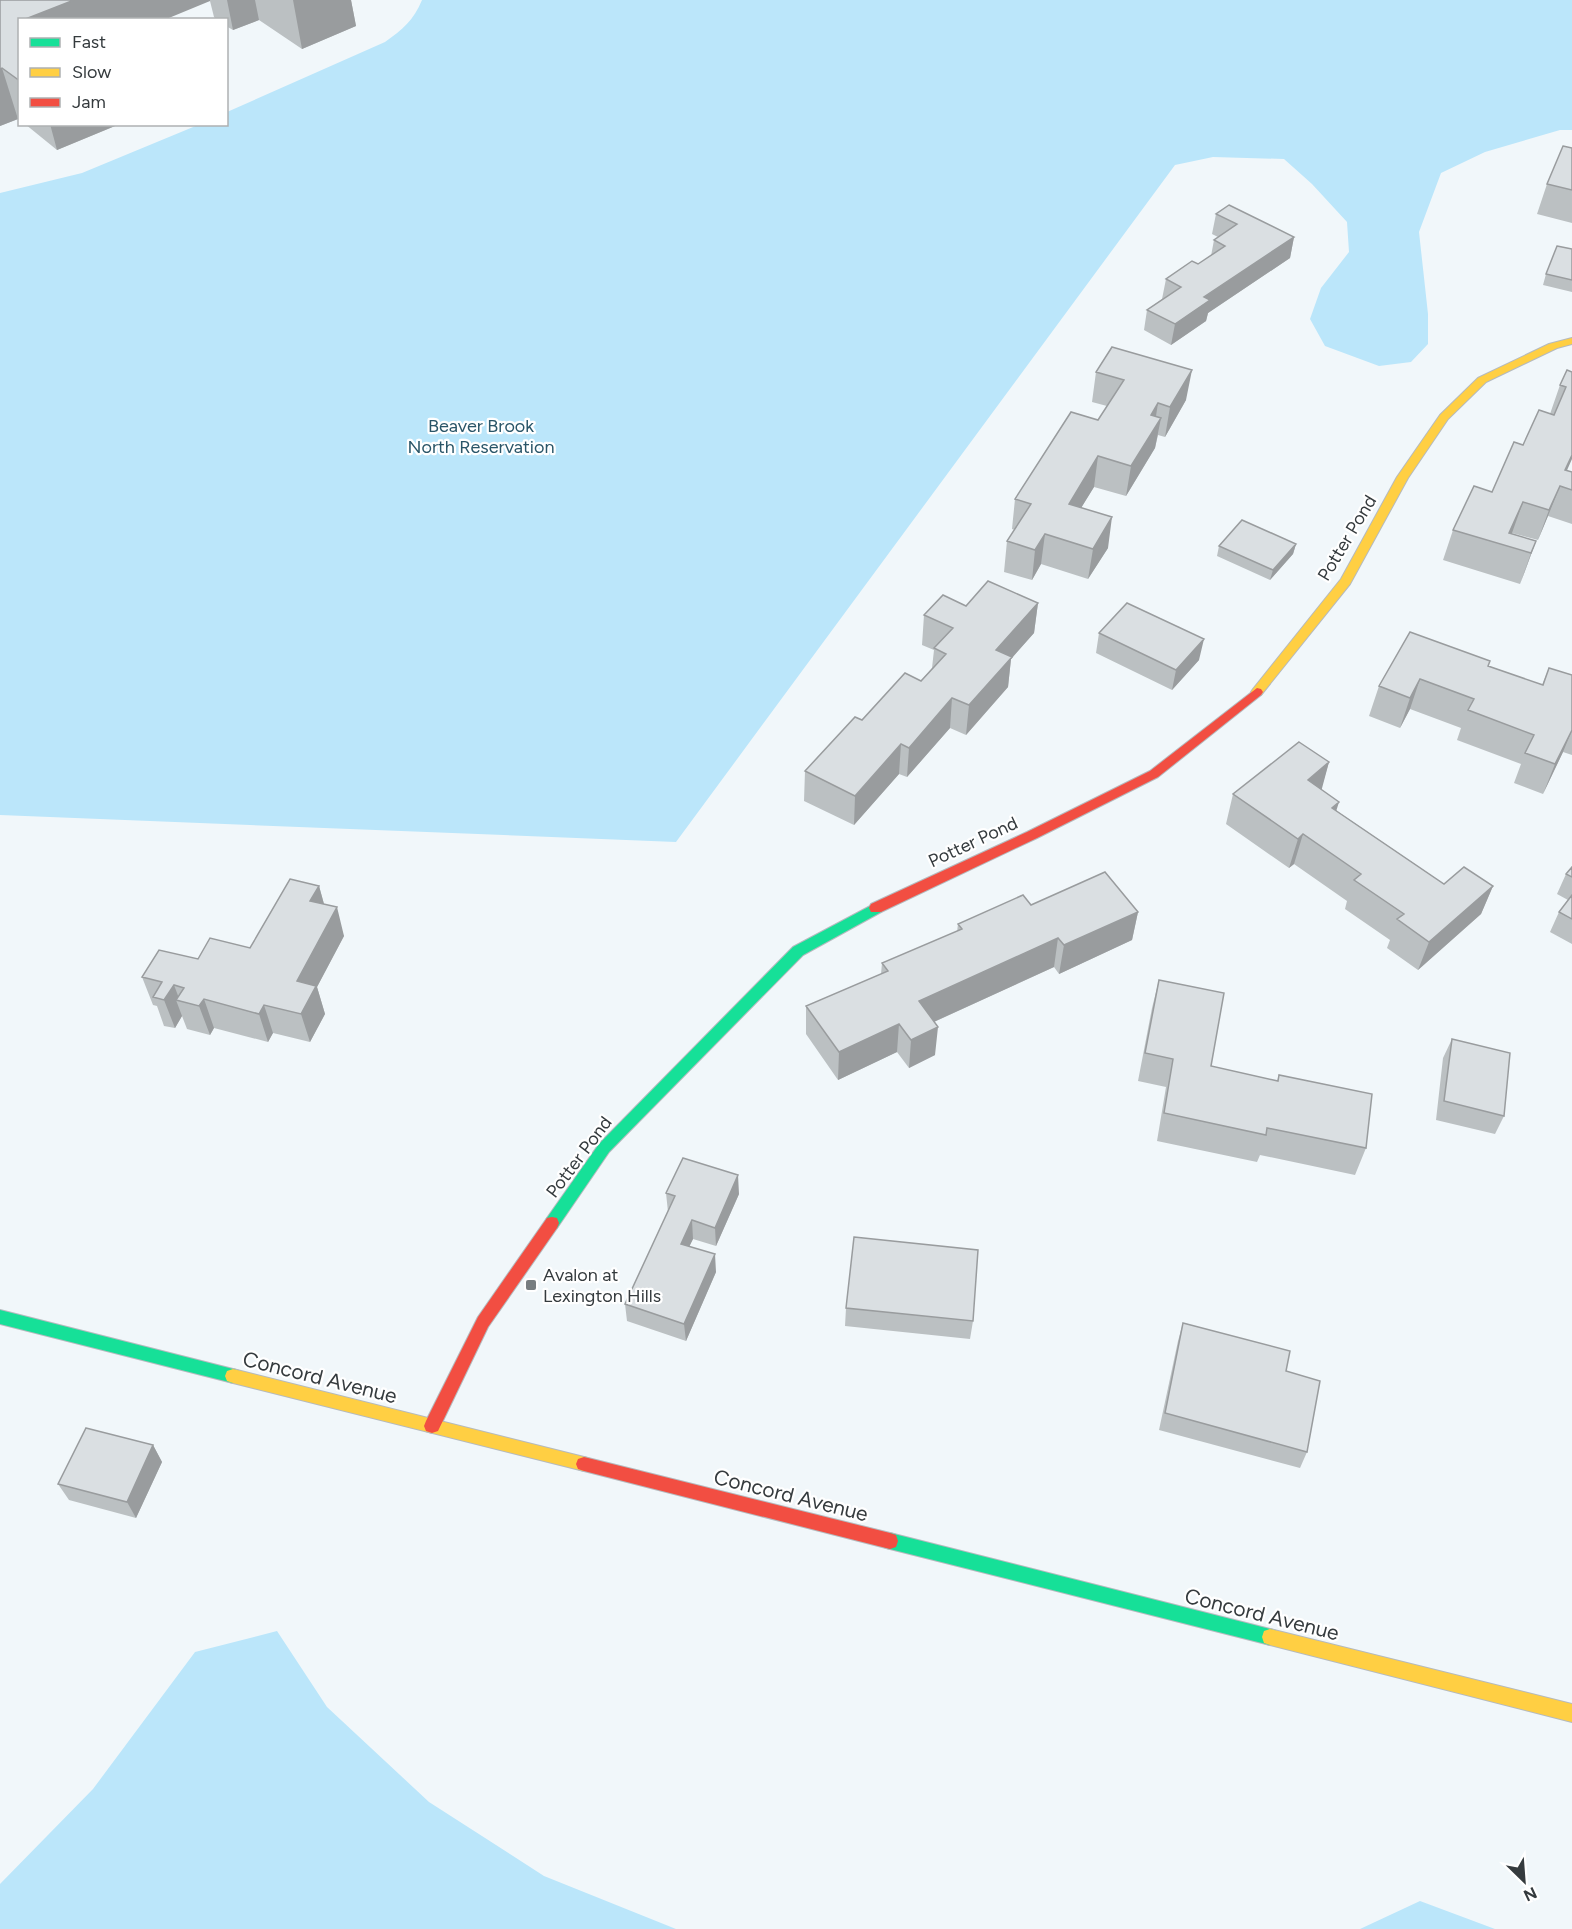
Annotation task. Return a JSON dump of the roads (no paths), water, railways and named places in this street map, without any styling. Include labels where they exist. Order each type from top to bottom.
[{"type":"street","name":"Potter Pond","points":[[432,1426],[483,1322],[604,1149],[712,1036],[798,951],[888,901],[1032,835],[1154,774],[1260,690],[1346,580],[1403,477],[1444,417],[1482,380],[1552,346],[1572,340]]},
{"type":"street","name":"Concord Avenue","points":[[0,1317],[1572,1713]]},
{"type":"place","name":"Avalon at Lexington Hills","points":[[531,1285]]},
{"type":"park label","name":"Beaver Brook North Reservation","points":[[481,436]]}]
